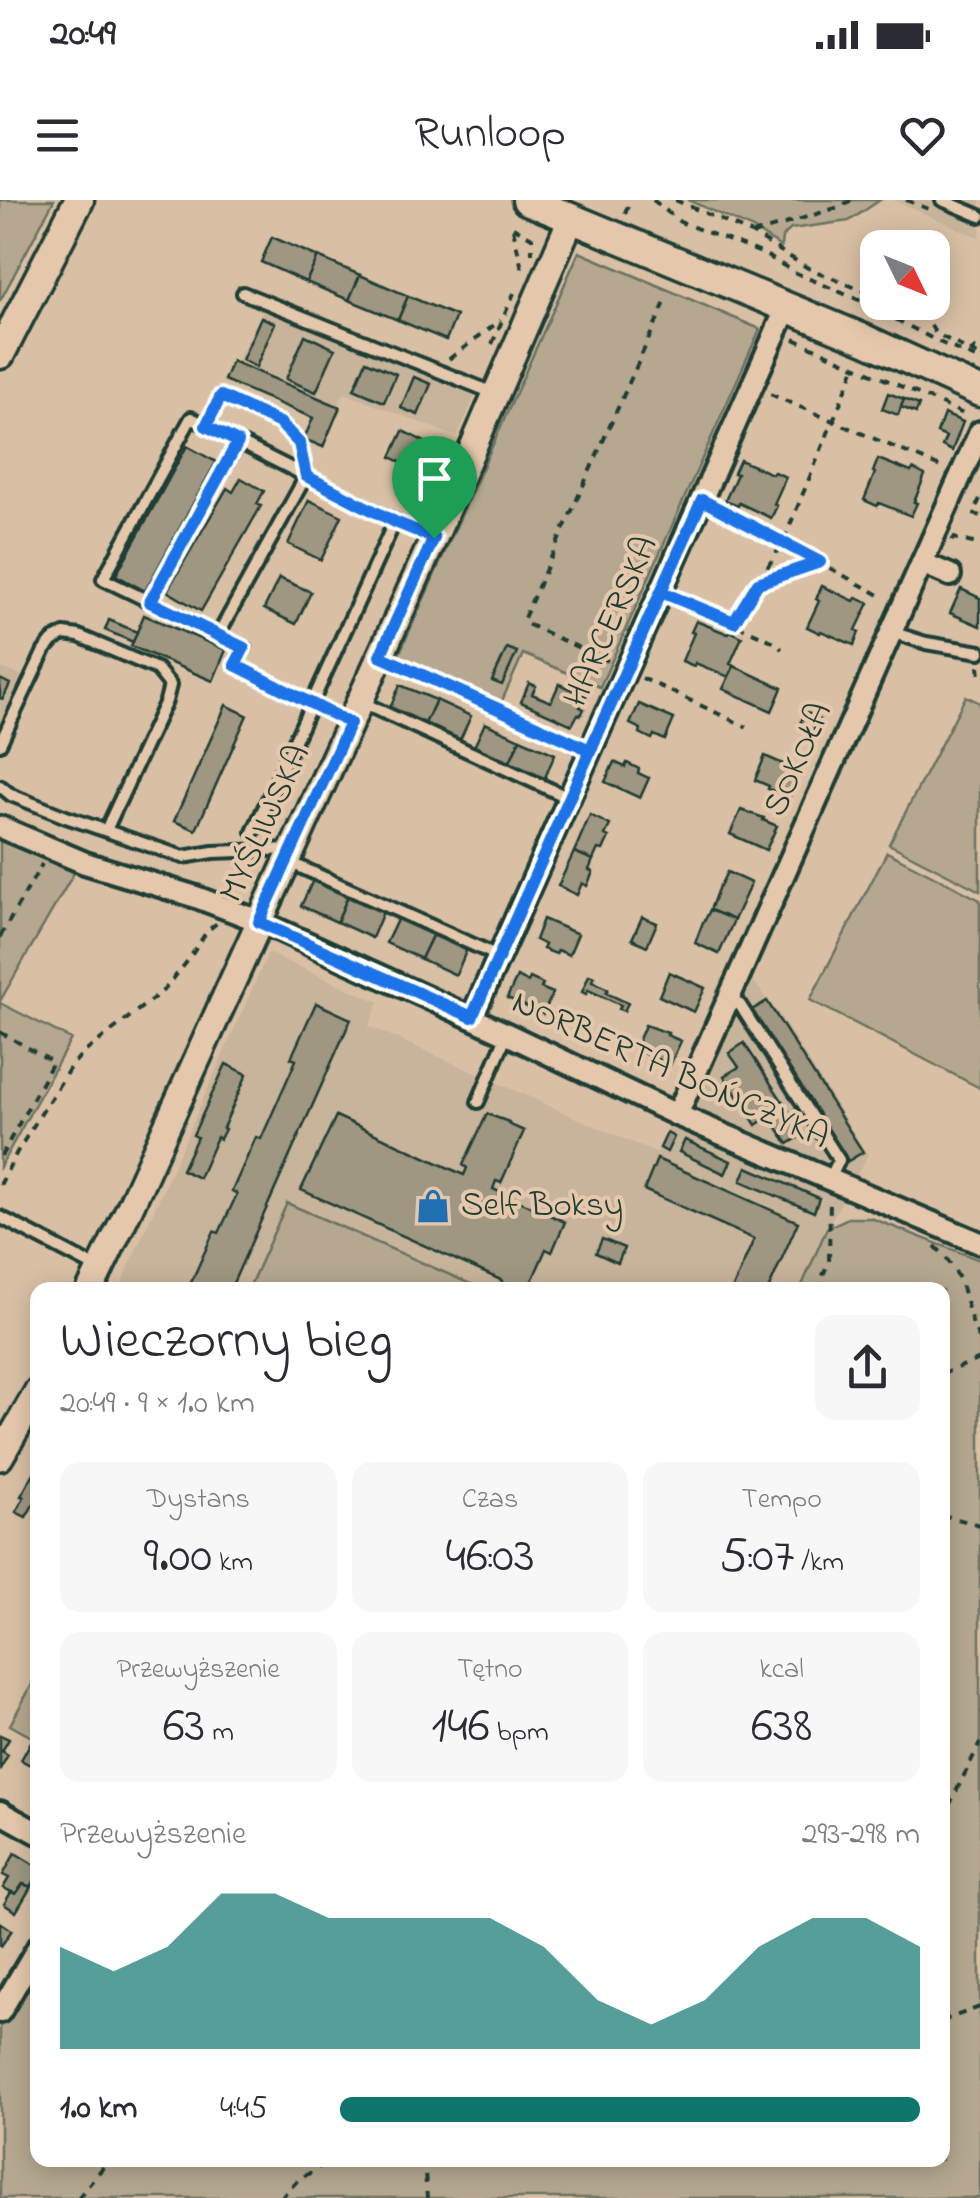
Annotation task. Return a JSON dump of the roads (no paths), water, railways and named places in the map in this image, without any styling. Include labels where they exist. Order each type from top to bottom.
[{"type":"main road","points":[[0,354],[79,200]]},
{"type":"main road","points":[[519,216],[575,210],[781,319],[866,340],[978,414]]},
{"type":"street","name":"MYŚLIWSKA","points":[[95,1280],[434,538],[575,210]]},
{"type":"street","name":"HARCERSKA","points":[[472,1017],[781,319]]},
{"type":"street","name":"SOKOŁA","points":[[676,1115],[922,563],[978,414]]},
{"type":"street","points":[[922,563],[950,575]]},
{"type":"street","name":"NORBERTA BOŃCZYKA","points":[[0,827],[95,867],[184,893],[259,922],[472,1017],[676,1115],[980,1243]]},
{"type":"street","points":[[0,1457],[30,1405]]},
{"type":"street","points":[[0,1812],[30,1829]]},
{"type":"street","points":[[0,2012],[30,1961]]},
{"type":"lane","points":[[942,200],[980,216]]},
{"type":"lane","points":[[243,293],[497,395]]},
{"type":"lane","points":[[206,426],[221,396],[280,423],[299,443],[306,476],[218,636]]},
{"type":"lane","points":[[434,538],[191,418],[103,579],[244,648],[235,665],[312,705],[355,713],[568,798]]},
{"type":"lane","points":[[150,602],[238,442]]},
{"type":"lane","points":[[253,832],[395,522]]},
{"type":"lane","points":[[891,632],[926,643],[980,652]]},
{"type":"lane","points":[[0,744],[44,650],[64,634],[79,636],[157,669],[170,685],[166,702],[106,830]]},
{"type":"lane","points":[[0,786],[106,830],[183,856],[212,852],[290,855],[498,956]]},
{"type":"lane","points":[[728,998],[740,1005],[838,1160],[830,1179]]},
{"type":"lane","points":[[478,1102],[507,1034]]},
{"type":"lane","points":[[0,1217],[95,1280]]},
{"type":"place","name":"Self Boksy","points":[[433,1206]]}]
